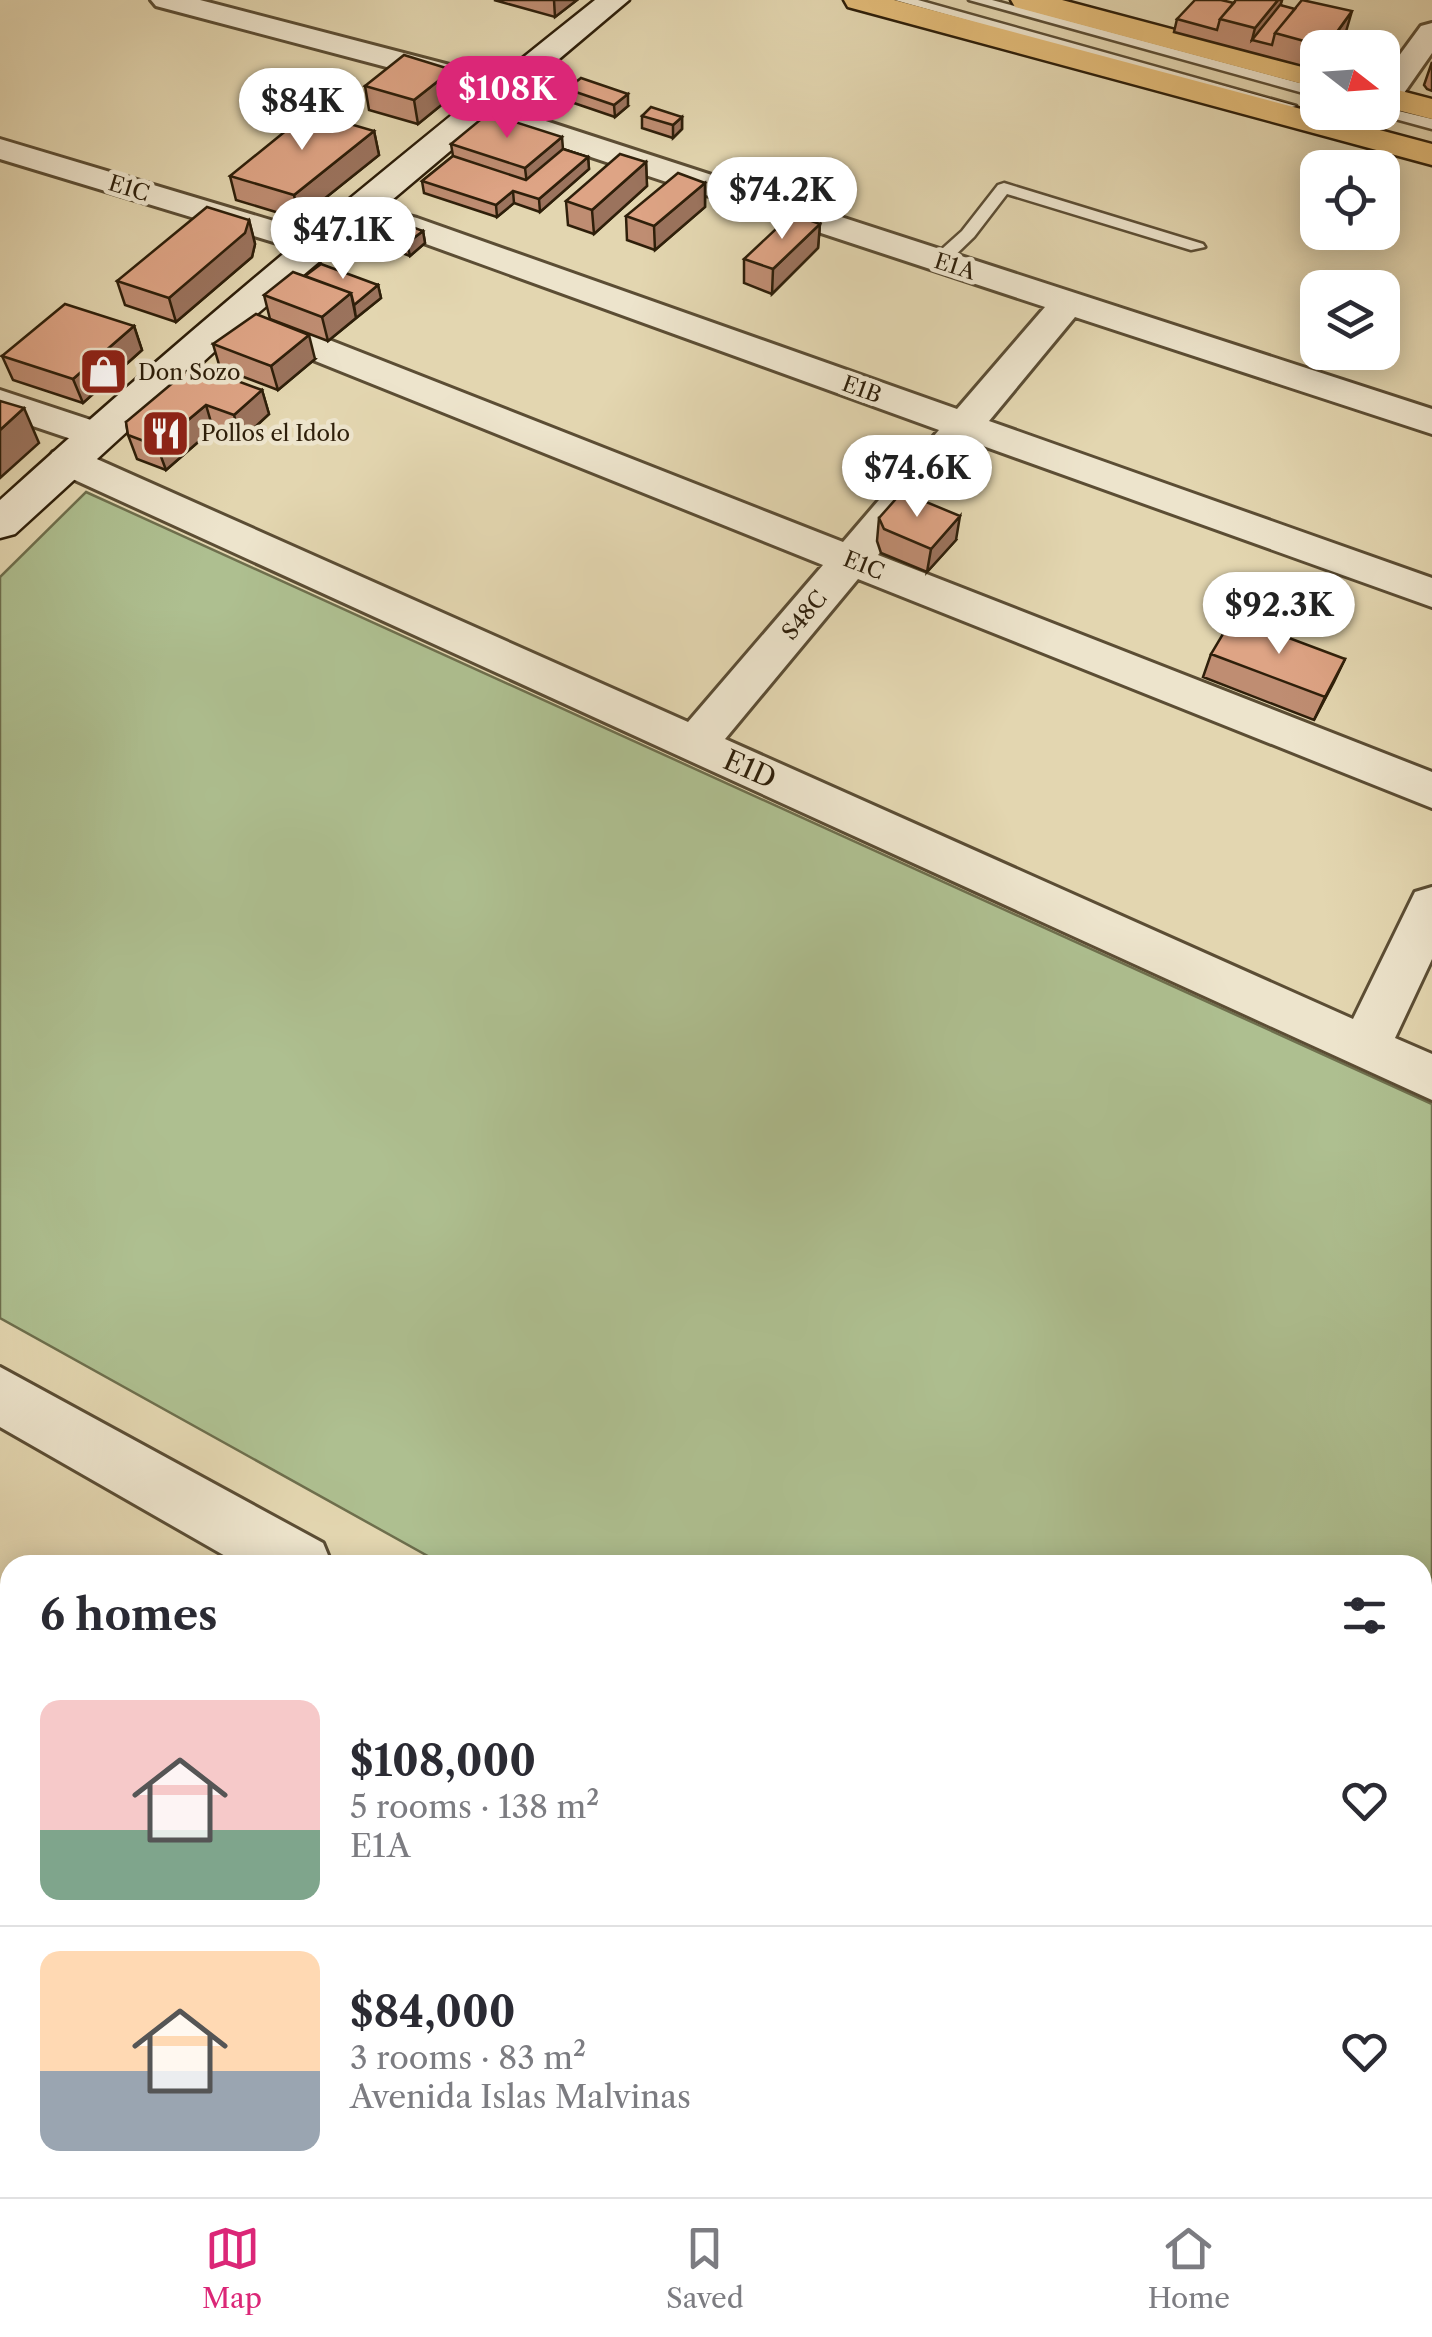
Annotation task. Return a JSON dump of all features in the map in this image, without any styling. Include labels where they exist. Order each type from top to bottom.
[{"type":"main road","points":[[859,0],[1432,156]]},
{"type":"main road","points":[[1026,0],[1300,73]]},
{"type":"main road","points":[[1400,104],[1432,109]]},
{"type":"street","name":"E1A","points":[[166,0],[491,99],[939,261],[1432,422]]},
{"type":"street","points":[[0,524],[315,244],[614,0]]},
{"type":"street","points":[[1400,78],[1432,32]]},
{"type":"street","name":"E1C","points":[[0,149],[315,244]]},
{"type":"street","name":"E1B","points":[[405,225],[1432,593]]},
{"type":"street","name":"S48C","points":[[694,744],[1068,303]]},
{"type":"street","name":"E1C","points":[[296,340],[1432,791]]},
{"type":"street","name":"E1D","points":[[0,402],[81,448],[694,744],[1432,1078]]},
{"type":"street","points":[[1365,1048],[1432,906]]},
{"type":"street","points":[[0,1395],[283,1555]]},
{"type":"lane","points":[[902,0],[1432,145]]},
{"type":"lane","points":[[976,0],[1300,88]]},
{"type":"lane","points":[[1400,109],[1432,124]]},
{"type":"lane","points":[[939,261],[968,234],[1004,188],[1197,247]]},
{"type":"green space","points":[[86,492],[1432,1104],[1432,1555],[426,1555],[0,1318],[0,577]]},
{"type":"building","points":[[1195,0],[1234,3],[1220,19],[1217,30],[1177,19]]},
{"type":"building","points":[[1236,0],[1278,0],[1255,28],[1220,19]]},
{"type":"building","points":[[1302,0],[1352,11],[1338,30],[1300,30],[1300,40],[1275,33]]},
{"type":"building","points":[[1280,5],[1295,9],[1275,33],[1272,45],[1252,40]]},
{"type":"building","points":[[404,55],[446,68],[447,74],[414,100],[365,86]]},
{"type":"building","points":[[581,78],[628,94],[614,105],[567,89]]},
{"type":"building","points":[[651,107],[682,117],[673,125],[642,116]]},
{"type":"building","points":[[309,112],[374,131],[294,195],[230,176]]},
{"type":"building","points":[[493,115],[562,137],[525,168],[451,144],[480,120]]},
{"type":"building","points":[[563,149],[588,157],[539,199],[513,191],[496,205],[422,181],[453,156],[526,180]]},
{"type":"building","points":[[620,154],[646,162],[592,210],[566,201]]},
{"type":"building","points":[[678,173],[705,183],[654,226],[626,216]]},
{"type":"building","points":[[207,207],[249,220],[245,233],[169,298],[117,281]]},
{"type":"building","points":[[792,214],[820,224],[773,269],[744,259]]},
{"type":"building","points":[[383,216],[423,231],[407,243],[367,229]]},
{"type":"building","points":[[321,264],[378,285],[354,305],[351,293],[305,276]]},
{"type":"building","points":[[293,272],[351,293],[322,317],[264,295]]},
{"type":"building","points":[[65,304],[134,326],[73,379],[2,356]]},
{"type":"building","points":[[256,314],[309,335],[271,366],[213,344]]},
{"type":"building","points":[[194,365],[262,390],[234,415],[206,405],[157,446],[128,435],[126,422]]},
{"type":"building","points":[[0,401],[24,408],[0,430]]},
{"type":"building","points":[[902,492],[960,516],[931,549],[884,529],[879,518]]},
{"type":"building","points":[[1233,617],[1345,659],[1325,697],[1211,654]]},
{"type":"place","name":"Don Sozo","points":[[103,372]]},
{"type":"place","name":"Pollos el Idolo","points":[[166,433]]}]
